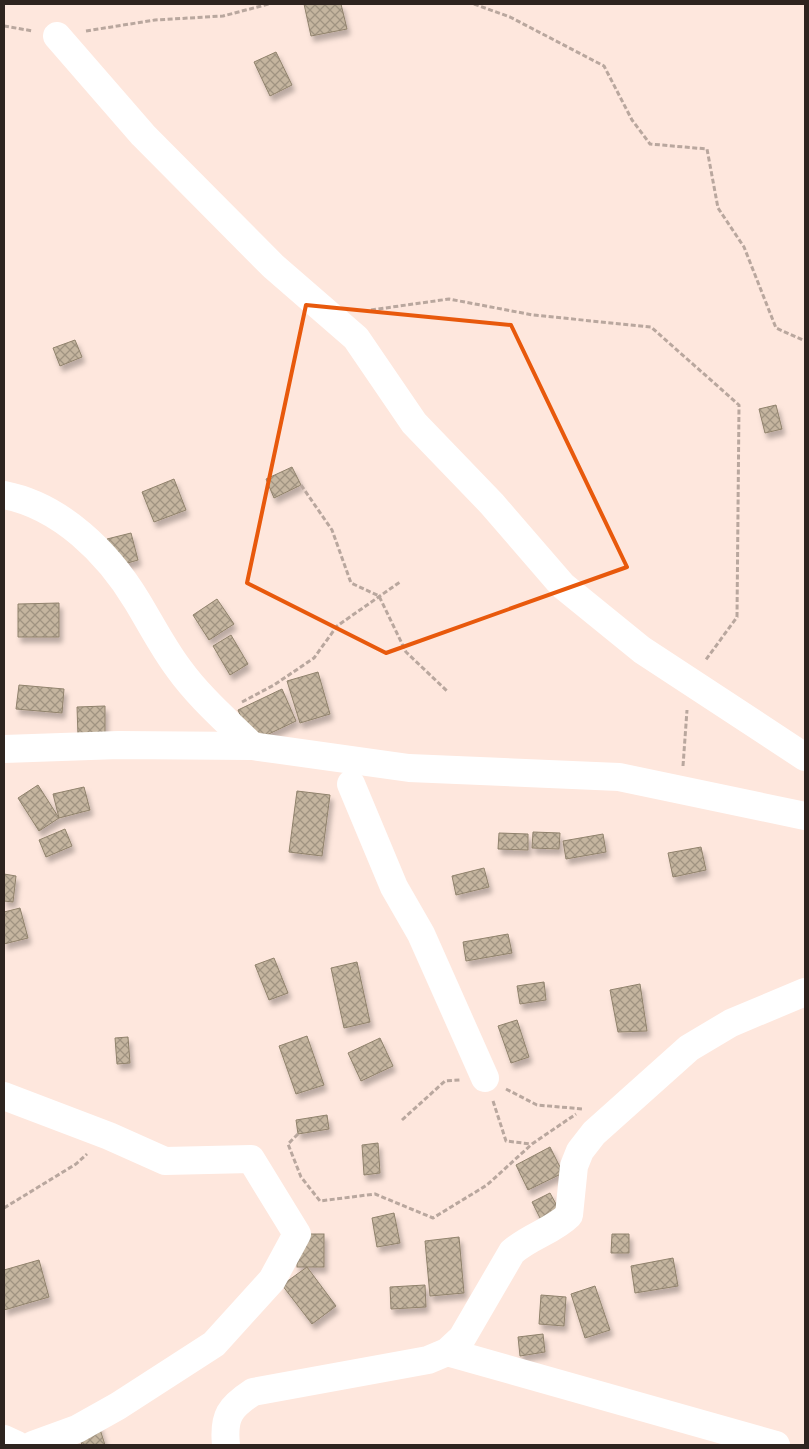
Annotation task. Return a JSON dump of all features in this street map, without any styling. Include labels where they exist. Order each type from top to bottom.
[{"type":"street","points":[[56,36],[149,142],[273,266],[356,338],[414,423],[492,504],[562,585],[642,650],[805,757]]},
{"type":"street","points":[[4,495],[54,515],[75,529],[112,566],[136,600],[167,654],[200,696],[252,746]]},
{"type":"street","points":[[4,749],[119,745],[252,746],[409,768],[619,777],[805,816]]},
{"type":"street","points":[[351,784],[394,886],[421,934],[485,1078]]},
{"type":"street","points":[[226,1445],[226,1422],[234,1404],[254,1392],[428,1360],[447,1352],[462,1338],[512,1252],[524,1241],[559,1225],[569,1215],[574,1166],[580,1151],[594,1133],[689,1048],[731,1023],[805,992]]},
{"type":"street","points":[[4,1096],[109,1136],[164,1161],[251,1159],[297,1234],[272,1280],[214,1344],[77,1430],[33,1445]]},
{"type":"street","points":[[447,1352],[776,1445]]},
{"type":"street","points":[[4,1440],[17,1445]]},
{"type":"path","points":[[4,26],[56,36],[155,20],[223,16],[269,4]]},
{"type":"path","points":[[474,4],[510,17],[604,66],[632,120],[650,144],[708,149],[718,208],[744,247],[776,328],[805,341]]},
{"type":"path","points":[[371,310],[449,298],[533,315],[652,327],[739,405],[737,617],[689,682],[681,790]]},
{"type":"path","points":[[301,485],[332,530],[351,583],[379,596],[406,652],[446,691]]},
{"type":"path","points":[[220,714],[274,685],[314,658],[337,626],[400,582]]},
{"type":"path","points":[[485,1078],[506,1140],[532,1144]]},
{"type":"path","points":[[298,1134],[288,1144],[302,1177],[320,1201],[375,1194],[433,1218],[487,1185],[532,1144],[583,1109]]},
{"type":"path","points":[[4,1208],[76,1164],[109,1136]]},
{"type":"highlighted area","points":[[306,305],[511,325],[627,567],[386,653],[247,583]]},
{"type":"building","points":[[304,4],[341,4],[347,29],[311,36]]},
{"type":"building","points":[[276,52],[292,85],[270,96],[254,62]]},
{"type":"building","points":[[75,340],[82,357],[60,366],[53,348]]},
{"type":"building","points":[[776,405],[782,429],[765,433],[759,409]]},
{"type":"building","points":[[292,467],[301,485],[274,498],[266,479]]},
{"type":"building","points":[[174,479],[186,510],[154,522],[142,492]]},
{"type":"building","points":[[131,533],[138,560],[114,567],[107,539]]},
{"type":"building","points":[[217,599],[234,624],[209,640],[193,615]]},
{"type":"building","points":[[59,603],[59,637],[18,637],[18,604]]},
{"type":"building","points":[[231,635],[248,664],[230,675],[213,646]]},
{"type":"building","points":[[318,672],[330,714],[300,723],[287,681]]},
{"type":"building","points":[[19,685],[64,689],[62,713],[16,709]]},
{"type":"building","points":[[282,689],[296,721],[252,742],[238,710]]},
{"type":"building","points":[[105,706],[105,735],[78,736],[77,707]]},
{"type":"building","points":[[38,785],[59,818],[39,831],[18,798]]},
{"type":"building","points":[[84,787],[90,810],[59,818],[53,794]]},
{"type":"building","points":[[297,791],[330,795],[322,856],[289,852]]},
{"type":"building","points":[[65,829],[72,846],[46,857],[39,840]]},
{"type":"building","points":[[533,832],[560,833],[559,849],[532,848]]},
{"type":"building","points":[[499,833],[528,834],[528,850],[498,849]]},
{"type":"building","points":[[603,834],[606,852],[566,859],[563,841]]},
{"type":"building","points":[[701,847],[706,870],[673,877],[668,853]]},
{"type":"building","points":[[484,868],[489,887],[456,895],[452,876]]},
{"type":"building","points":[[4,874],[16,876],[13,902],[4,901]]},
{"type":"building","points":[[20,908],[28,938],[4,944],[4,912]]},
{"type":"building","points":[[508,934],[512,953],[466,961],[463,942]]},
{"type":"building","points":[[274,958],[288,993],[269,1000],[255,965]]},
{"type":"building","points":[[357,962],[370,1022],[344,1028],[331,968]]},
{"type":"building","points":[[544,982],[546,1000],[520,1004],[517,986]]},
{"type":"building","points":[[640,984],[647,1031],[618,1032],[610,990]]},
{"type":"building","points":[[517,1020],[529,1057],[511,1063],[498,1026]]},
{"type":"building","points":[[307,1036],[324,1085],[296,1094],[279,1046]]},
{"type":"building","points":[[128,1037],[130,1063],[117,1064],[115,1038]]},
{"type":"building","points":[[380,1038],[393,1066],[361,1081],[348,1053]]},
{"type":"building","points":[[327,1115],[329,1129],[298,1134],[296,1120]]},
{"type":"building","points":[[378,1143],[380,1173],[364,1175],[362,1145]]},
{"type":"building","points":[[550,1147],[563,1173],[528,1190],[516,1165]]},
{"type":"building","points":[[550,1193],[563,1217],[544,1226],[532,1202]]},
{"type":"building","points":[[394,1213],[400,1243],[377,1247],[372,1218]]},
{"type":"building","points":[[297,1234],[324,1234],[324,1267],[297,1267]]},
{"type":"building","points":[[612,1234],[629,1234],[629,1253],[611,1253]]},
{"type":"building","points":[[459,1237],[464,1293],[430,1296],[425,1241]]},
{"type":"building","points":[[673,1258],[678,1286],[635,1293],[631,1266]]},
{"type":"building","points":[[39,1260],[49,1297],[4,1310],[4,1270]]},
{"type":"building","points":[[307,1267],[336,1306],[312,1324],[282,1285]]},
{"type":"building","points":[[425,1285],[426,1307],[391,1309],[390,1287]]},
{"type":"building","points":[[595,1286],[610,1330],[585,1338],[571,1294]]},
{"type":"building","points":[[541,1295],[566,1297],[564,1326],[539,1324]]},
{"type":"building","points":[[543,1334],[545,1352],[520,1356],[518,1337]]},
{"type":"building","points":[[98,1423],[105,1445],[82,1445],[77,1429]]}]
